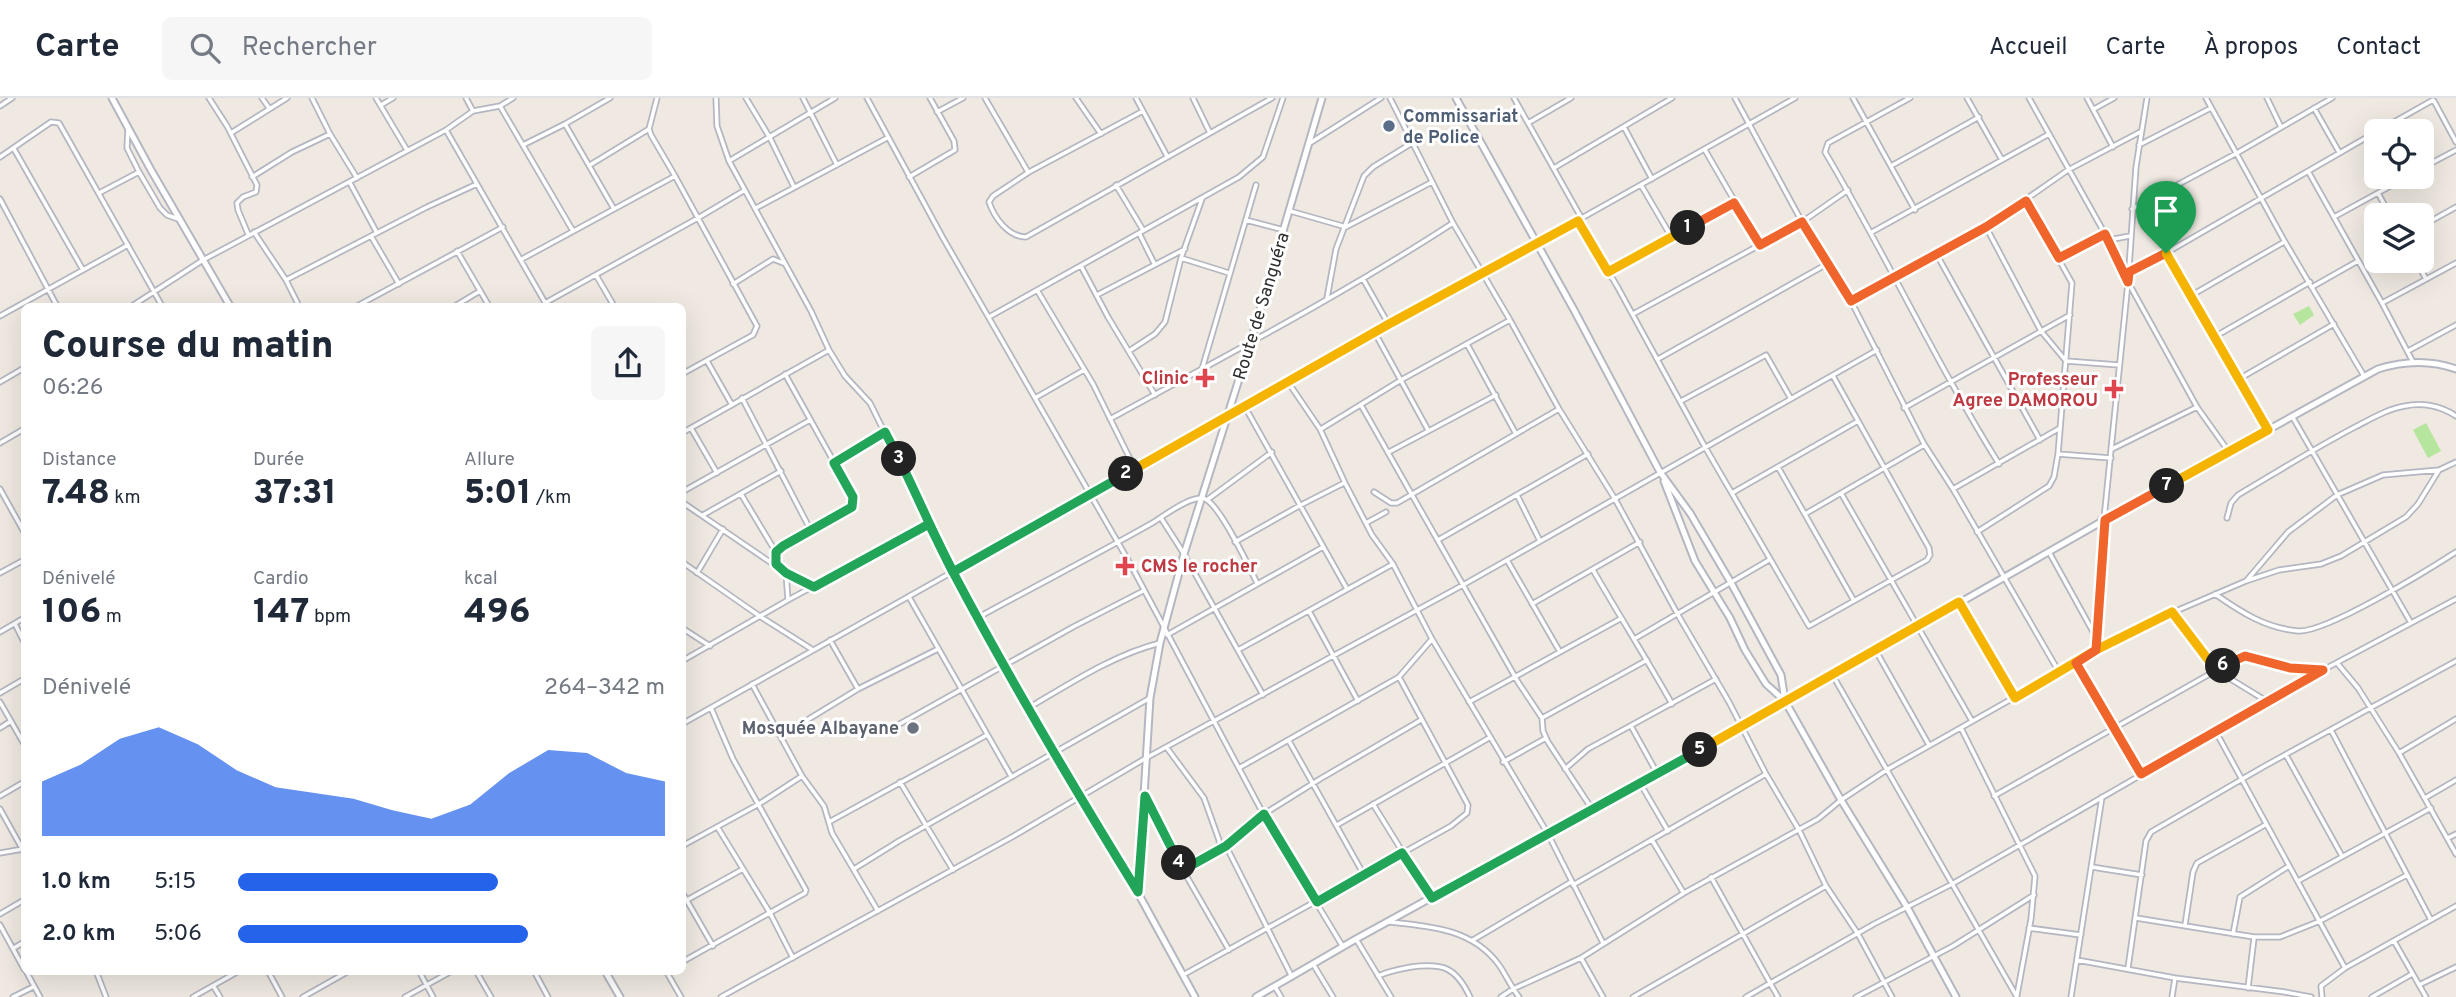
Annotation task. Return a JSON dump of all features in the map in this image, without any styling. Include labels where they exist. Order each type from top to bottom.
[{"type":"street","points":[[0,106],[12,98]]},
{"type":"street","points":[[112,98],[228,303]]},
{"type":"street","points":[[209,98],[257,185],[256,191],[243,197],[237,206],[249,235]]},
{"type":"street","points":[[262,98],[269,108]]},
{"type":"street","points":[[230,133],[287,98]]},
{"type":"street","points":[[312,98],[357,178]]},
{"type":"street","points":[[376,98],[407,150]]},
{"type":"street","points":[[381,105],[393,98]]},
{"type":"street","points":[[466,98],[473,111]]},
{"type":"street","points":[[137,303],[203,260],[446,130],[473,111],[500,106],[513,98]]},
{"type":"street","points":[[523,145],[610,98]]},
{"type":"street","points":[[657,98],[649,129],[654,141],[676,176],[757,326],[755,333],[686,372]]},
{"type":"street","points":[[716,98],[717,126],[729,161],[829,350],[845,376],[870,403],[953,572],[1079,796],[1138,892],[1195,997]]},
{"type":"street","points":[[746,98],[770,138],[794,187]]},
{"type":"street","points":[[803,98],[837,165]]},
{"type":"street","points":[[729,161],[835,98]]},
{"type":"street","points":[[867,98],[887,138],[1118,543],[1264,814],[1343,947]]},
{"type":"street","points":[[909,177],[955,150],[954,141],[930,98]]},
{"type":"street","points":[[937,112],[963,98]]},
{"type":"street","points":[[985,98],[1029,172]]},
{"type":"street","points":[[1076,98],[1101,134]]},
{"type":"street","points":[[1136,98],[1167,156]]},
{"type":"street","points":[[1193,98],[1209,131]]},
{"type":"street","points":[[1143,111],[1029,172],[993,196],[989,202],[1002,224],[1013,234],[1022,237],[1272,98]]},
{"type":"street","points":[[989,317],[1239,177],[1263,157],[1283,98]]},
{"type":"street","name":"Route de Sanguéra","points":[[1138,892],[1150,698],[1160,643],[1184,554],[1204,499],[1322,98]]},
{"type":"street","points":[[1310,143],[1381,98]]},
{"type":"street","points":[[1390,98],[1453,223],[1559,409],[1640,542],[1766,774],[1800,830],[1826,886],[1858,934],[1892,997]]},
{"type":"street","points":[[1456,98],[1660,472],[1689,513],[1730,581],[1781,675],[1785,701]]},
{"type":"street","points":[[1514,98],[1705,447],[1809,626],[1927,559],[1930,552],[1833,376]]},
{"type":"street","points":[[1528,123],[1571,98]]},
{"type":"street","points":[[1554,168],[1672,98]]},
{"type":"street","points":[[1735,98],[1802,222],[1851,301],[1924,444],[1953,489],[2059,673]]},
{"type":"street","points":[[686,722],[1795,98]]},
{"type":"street","points":[[1853,98],[1915,210]]},
{"type":"street","points":[[1910,98],[1825,146],[1825,152],[1872,232],[1950,383],[1999,464]]},
{"type":"street","points":[[1967,98],[2002,160]]},
{"type":"street","points":[[2029,98],[2197,407],[2229,452]]},
{"type":"street","points":[[2087,98],[2113,147]]},
{"type":"street","points":[[2093,110],[2114,98]]},
{"type":"street","points":[[2206,98],[2285,242],[2364,376]]},
{"type":"street","points":[[2267,98],[2281,127]]},
{"type":"street","points":[[2132,209],[2332,98]]},
{"type":"street","points":[[2399,119],[2433,99],[2456,142]]},
{"type":"street","points":[[2096,650],[2104,521],[2129,272],[2132,209],[2146,100]]},
{"type":"street","points":[[500,106],[574,231]]},
{"type":"street","points":[[2139,145],[2211,108]]},
{"type":"street","points":[[2314,108],[2339,152]]},
{"type":"street","points":[[1891,166],[1979,117]]},
{"type":"street","points":[[0,157],[51,122],[57,121],[160,303]]},
{"type":"street","points":[[565,124],[614,209]]},
{"type":"street","points":[[128,125],[127,148],[139,172],[160,208],[167,215],[181,219]]},
{"type":"street","points":[[1624,127],[1652,179]]},
{"type":"street","points":[[590,165],[649,129]]},
{"type":"street","points":[[446,130],[545,303]]},
{"type":"street","points":[[1851,301],[1986,227],[2068,170],[2140,132]]},
{"type":"street","points":[[252,177],[292,152],[330,134]]},
{"type":"street","points":[[1872,232],[2049,134]]},
{"type":"street","points":[[755,209],[887,138]]},
{"type":"street","points":[[2129,272],[2364,139]]},
{"type":"street","points":[[1327,298],[1334,257],[1367,171],[1412,143]]},
{"type":"street","points":[[14,149],[83,270]]},
{"type":"street","points":[[1705,150],[1760,245]]},
{"type":"street","points":[[2434,162],[2456,150]]},
{"type":"street","points":[[2308,171],[2413,362]]},
{"type":"street","points":[[99,193],[139,172]]},
{"type":"street","points":[[522,259],[676,176]]},
{"type":"street","points":[[349,182],[377,233]]},
{"type":"street","points":[[1290,211],[1346,227],[1432,182]]},
{"type":"street","points":[[286,280],[477,184]]},
{"type":"street","points":[[1116,185],[1154,263]]},
{"type":"street","points":[[1202,369],[1256,185]]},
{"type":"street","points":[[1641,185],[1672,237]]},
{"type":"street","points":[[2334,218],[2385,189]]},
{"type":"street","points":[[549,303],[745,190]]},
{"type":"street","points":[[1633,314],[1802,222],[1847,190]]},
{"type":"street","points":[[2378,193],[2383,203]]},
{"type":"street","points":[[1129,351],[1155,334],[1162,326],[1181,258],[1203,197]]},
{"type":"street","points":[[0,199],[56,303]]},
{"type":"street","points":[[1977,532],[2049,486],[2058,454],[2072,284],[2026,201]]},
{"type":"street","points":[[1608,272],[1734,203]]},
{"type":"street","points":[[2434,219],[2456,207]]},
{"type":"street","points":[[1246,220],[1284,230]]},
{"type":"street","points":[[1110,419],[1250,344],[1453,223]]},
{"type":"street","points":[[364,303],[503,227]]},
{"type":"street","points":[[1986,227],[2042,331],[2066,360],[2119,366]]},
{"type":"street","points":[[254,232],[286,280],[298,303]]},
{"type":"street","points":[[2059,258],[2105,234]]},
{"type":"street","points":[[371,236],[399,284]]},
{"type":"street","points":[[2108,240],[2131,236]]},
{"type":"street","points":[[2192,295],[2285,242]]},
{"type":"street","points":[[773,259],[774,245]]},
{"type":"street","points":[[23,303],[128,246]]},
{"type":"street","points":[[1097,295],[1185,249]]},
{"type":"street","points":[[457,251],[487,303]]},
{"type":"street","points":[[2166,253],[2268,430]]},
{"type":"street","points":[[1937,255],[2040,440]]},
{"type":"street","points":[[1181,258],[1229,273]]},
{"type":"street","points":[[733,284],[773,259]]},
{"type":"street","points":[[773,259],[785,263]]},
{"type":"street","points":[[2216,336],[2358,261]]},
{"type":"street","points":[[1658,359],[1828,263]]},
{"type":"street","points":[[2382,303],[2456,263]]},
{"type":"street","points":[[1081,266],[1154,395]]},
{"type":"street","points":[[2423,273],[2426,279]]},
{"type":"street","points":[[596,275],[612,303]]},
{"type":"street","points":[[1363,279],[1389,324]]},
{"type":"street","points":[[1037,290],[1084,369],[1135,469]]},
{"type":"street","points":[[460,303],[480,291]]},
{"type":"street","points":[[0,316],[21,304]]},
{"type":"street","points":[[1904,408],[2070,315]]},
{"type":"street","points":[[1321,429],[1401,380],[1510,320]]},
{"type":"street","points":[[2239,379],[2334,324]]},
{"type":"street","points":[[2408,351],[2456,325]]},
{"type":"street","points":[[1375,332],[1428,430]]},
{"type":"street","points":[[1467,344],[1517,435]]},
{"type":"street","points":[[686,431],[829,350]]},
{"type":"street","points":[[721,997],[953,870],[1146,758],[1463,585],[1877,350]]},
{"type":"street","points":[[1681,401],[1766,355],[1791,399]]},
{"type":"street","points":[[707,361],[732,405]]},
{"type":"street","points":[[1256,997],[2364,376],[2387,366],[2413,362],[2456,369]]},
{"type":"street","points":[[1035,398],[1084,369]]},
{"type":"street","points":[[0,382],[21,370]]},
{"type":"street","points":[[776,552],[787,542],[849,510],[853,505],[853,497],[785,374]]},
{"type":"street","points":[[1289,382],[1321,429],[1366,523],[1548,835],[1603,943]]},
{"type":"street","points":[[1389,452],[1496,395]]},
{"type":"street","points":[[742,398],[810,529]]},
{"type":"street","points":[[1361,405],[1515,677],[1542,718],[1546,738],[1592,809]]},
{"type":"street","points":[[2227,518],[2231,503],[2238,495],[2312,450],[2382,413],[2402,406],[2431,405],[2456,416]]},
{"type":"street","points":[[1245,407],[1272,452],[1298,506],[1348,589]]},
{"type":"street","points":[[2112,449],[2197,407]]},
{"type":"street","points":[[1374,492],[1394,504],[1413,496],[1559,409]]},
{"type":"street","points":[[2292,416],[2410,623]]},
{"type":"street","points":[[686,490],[810,420]]},
{"type":"street","points":[[1732,493],[1858,421]]},
{"type":"street","points":[[691,428],[717,473]]},
{"type":"street","points":[[1953,489],[2060,428]]},
{"type":"street","points":[[0,443],[21,431]]},
{"type":"street","points":[[834,463],[885,432]]},
{"type":"street","points":[[1805,514],[1924,444]]},
{"type":"street","points":[[979,617],[1118,543],[1181,505],[1204,499],[1272,452]]},
{"type":"street","points":[[1438,540],[1588,454]]},
{"type":"street","points":[[2058,454],[2111,458]]},
{"type":"street","points":[[2246,581],[2288,532],[2337,495],[2383,475],[2439,470],[2456,462]]},
{"type":"street","points":[[1778,467],[1853,600]]},
{"type":"street","points":[[1501,997],[1581,958],[1684,892],[1818,819],[1888,769],[2096,650],[2172,612],[2246,581],[2279,570],[2321,564],[2341,556],[2412,511],[2439,470]]},
{"type":"street","points":[[702,515],[781,471]]},
{"type":"street","points":[[1660,472],[1695,561],[1766,684],[1785,701],[1841,800],[1907,907],[1956,997]]},
{"type":"street","points":[[1236,542],[1298,506],[1345,483]]},
{"type":"street","points":[[0,491],[21,527]]},
{"type":"street","points":[[1841,493],[1972,722]]},
{"type":"street","points":[[741,494],[776,552],[776,564]]},
{"type":"street","points":[[1517,495],[1540,541]]},
{"type":"street","points":[[1204,499],[1236,542],[1257,583]]},
{"type":"street","points":[[686,505],[786,573],[814,587]]},
{"type":"street","points":[[1366,523],[1386,512]]},
{"type":"street","points":[[1161,518],[1263,695]]},
{"type":"street","points":[[686,659],[929,524]]},
{"type":"street","points":[[697,573],[723,528]]},
{"type":"street","points":[[1532,604],[1640,542]]},
{"type":"street","points":[[1165,632],[1323,547]]},
{"type":"street","points":[[2049,552],[2097,639]]},
{"type":"street","points":[[2215,594],[2256,621],[2301,631],[2322,626],[2392,590],[2456,552]]},
{"type":"street","points":[[1507,560],[1560,653]]},
{"type":"street","points":[[1636,638],[1769,560]]},
{"type":"street","points":[[0,573],[21,562]]},
{"type":"street","points":[[1238,650],[1392,564]]},
{"type":"street","points":[[686,565],[813,650]]},
{"type":"street","points":[[1593,570],[1620,619],[1636,638],[1672,704]]},
{"type":"street","points":[[786,573],[788,600]]},
{"type":"street","points":[[896,726],[1143,591]]},
{"type":"street","points":[[908,597],[1011,776]]},
{"type":"street","points":[[1746,997],[1952,884],[2323,670],[2456,599]]},
{"type":"street","points":[[1959,602],[2015,698]]},
{"type":"street","points":[[1309,611],[1359,701]]},
{"type":"street","points":[[2172,612],[2216,670],[2268,702]]},
{"type":"street","points":[[1469,702],[1620,619]]},
{"type":"street","points":[[0,632],[21,620]]},
{"type":"street","points":[[15,624],[21,636]]},
{"type":"street","points":[[686,630],[711,646]]},
{"type":"street","points":[[1240,768],[1399,677],[1432,639]]},
{"type":"street","points":[[830,640],[858,689]]},
{"type":"street","points":[[1030,707],[1109,663],[1136,650],[1160,643]]},
{"type":"street","points":[[781,736],[858,689],[938,649]]},
{"type":"street","points":[[1875,649],[1930,746]]},
{"type":"street","points":[[1994,796],[2238,658],[2245,656],[2290,668],[2323,670]]},
{"type":"street","points":[[1542,718],[1647,660]]},
{"type":"street","points":[[2128,968],[2146,841],[2151,832],[2241,779],[2456,661]]},
{"type":"street","points":[[2076,663],[2141,774]]},
{"type":"street","points":[[2337,663],[2354,683],[2399,753],[2456,855]]},
{"type":"street","points":[[1832,674],[2017,997],[2035,876],[1961,727]]},
{"type":"street","points":[[1183,975],[1451,826],[1468,810],[1468,805],[1399,677]]},
{"type":"street","points":[[1565,769],[1581,753],[1716,679]]},
{"type":"street","points":[[0,693],[21,680]]},
{"type":"street","points":[[751,684],[802,776],[824,806],[832,833],[878,911]]},
{"type":"street","points":[[854,869],[1150,698]]},
{"type":"street","points":[[0,702],[21,739]]},
{"type":"street","points":[[686,960],[770,914],[806,890],[733,759],[711,708]]},
{"type":"street","points":[[2399,753],[2456,719]]},
{"type":"street","points":[[1183,870],[1226,846],[1264,814],[1313,783],[1421,720]]},
{"type":"street","points":[[0,728],[11,721]]},
{"type":"street","points":[[1631,726],[1657,774]]},
{"type":"street","points":[[2331,730],[2431,920]]},
{"type":"street","points":[[2216,732],[2345,968]]},
{"type":"street","points":[[829,822],[987,735]]},
{"type":"street","points":[[1337,825],[1489,738]]},
{"type":"street","points":[[1503,762],[1546,738]]},
{"type":"street","points":[[1289,741],[1364,875]]},
{"type":"street","points":[[1167,748],[1204,798],[1220,850]]},
{"type":"street","points":[[2286,755],[2342,856]]},
{"type":"street","points":[[1473,940],[1766,774]]},
{"type":"street","points":[[686,844],[719,828],[802,776]]},
{"type":"street","points":[[2425,798],[2456,780]]},
{"type":"street","points":[[900,782],[953,870]]},
{"type":"street","points":[[1640,783],[1668,831]]},
{"type":"street","points":[[0,796],[21,784]]},
{"type":"street","points":[[1145,796],[1229,950]]},
{"type":"street","points":[[2071,997],[2102,797]]},
{"type":"street","points":[[1373,804],[1432,898]]},
{"type":"street","points":[[2298,881],[2431,808]]},
{"type":"street","points":[[0,809],[21,844]]},
{"type":"street","points":[[2185,926],[2193,872],[2197,863],[2265,825]]},
{"type":"street","points":[[719,828],[793,958]]},
{"type":"street","points":[[2448,838],[2456,834]]},
{"type":"street","points":[[1652,840],[1684,892]]},
{"type":"street","points":[[1226,846],[1292,976]]},
{"type":"street","points":[[0,853],[21,851]]},
{"type":"street","points":[[2233,934],[2241,897],[2289,866]]},
{"type":"street","points":[[2092,867],[2142,875]]},
{"type":"street","points":[[713,946],[687,900],[743,869]]},
{"type":"street","points":[[2136,918],[2254,937],[2280,937],[2320,921],[2407,875]]},
{"type":"street","points":[[1711,877],[1778,997]]},
{"type":"street","points":[[1633,997],[1826,886]]},
{"type":"street","points":[[1856,997],[1933,956],[2034,895]]},
{"type":"street","points":[[0,914],[21,902]]},
{"type":"street","points":[[2322,997],[2321,986],[2345,968],[2456,906]]},
{"type":"street","points":[[1390,922],[1436,927],[1473,940],[1498,964],[1519,997]]},
{"type":"street","points":[[0,925],[21,962]]},
{"type":"street","points":[[2029,928],[2081,935]]},
{"type":"street","points":[[2248,988],[2254,937]]},
{"type":"street","points":[[1356,939],[1391,997]]},
{"type":"street","points":[[2394,941],[2427,997]]},
{"type":"street","points":[[14,949],[21,944]]},
{"type":"street","points":[[1581,958],[1603,997]]},
{"type":"street","points":[[2077,960],[2175,978],[2311,997]]},
{"type":"street","points":[[1313,964],[1333,997]]},
{"type":"street","points":[[1378,976],[1399,969],[1439,965],[1455,974],[1470,997]]},
{"type":"street","points":[[2419,985],[2456,967]]},
{"type":"street","points":[[2372,997],[2412,974]]},
{"type":"street","points":[[28,975],[40,997]]},
{"type":"street","points":[[98,975],[106,997]]},
{"type":"street","points":[[193,997],[232,975]]},
{"type":"street","points":[[270,975],[282,997]]},
{"type":"street","points":[[303,997],[342,975]]},
{"type":"street","points":[[421,975],[433,997]]},
{"type":"street","points":[[405,997],[445,975]]},
{"type":"street","points":[[478,975],[491,997]]},
{"type":"street","points":[[536,975],[548,997]]},
{"type":"street","points":[[607,975],[620,997]]},
{"type":"street","points":[[668,975],[681,997]]},
{"type":"street","points":[[2172,997],[2175,978]]},
{"type":"street","points":[[13,997],[34,986]]},
{"type":"street","points":[[214,986],[220,997]]},
{"type":"street","points":[[1275,987],[1281,997]]},
{"type":"green space","points":[[2309,306],[2314,315],[2300,325],[2293,314]]},
{"type":"green space","points":[[2426,423],[2441,451],[2428,458],[2413,430]]},
{"type":"place","name":"Commissariat de Police","points":[[1389,126]]},
{"type":"place","name":"Clinic","points":[[1205,378]]},
{"type":"place","name":"Professeur Agree DAMOROU","points":[[2114,389]]},
{"type":"place","name":"CMS le rocher","points":[[1125,566]]},
{"type":"place","name":"Mosquée Albayane","points":[[913,728]]},
{"type":"route","points":[[2166,253],[2129,272],[2128,282],[2105,234],[2059,258],[2026,201],[1986,227],[1851,301],[1802,222],[1760,245],[1734,203],[1608,272],[1578,221],[1389,324],[953,572],[929,524],[814,587],[786,573],[776,564],[776,552],[783,546],[852,507],[853,497],[834,463],[885,432],[908,476],[929,524],[953,572],[965,595],[1079,796],[1138,892],[1145,796],[1183,870],[1226,846],[1264,814],[1317,902],[1402,853],[1432,898],[1742,727],[1959,602],[2015,698],[2096,650],[2172,612],[2216,670],[2245,656],[2290,668],[2323,670],[2141,774],[2076,663],[2096,650],[2105,520],[2268,430],[2166,253]]}]
